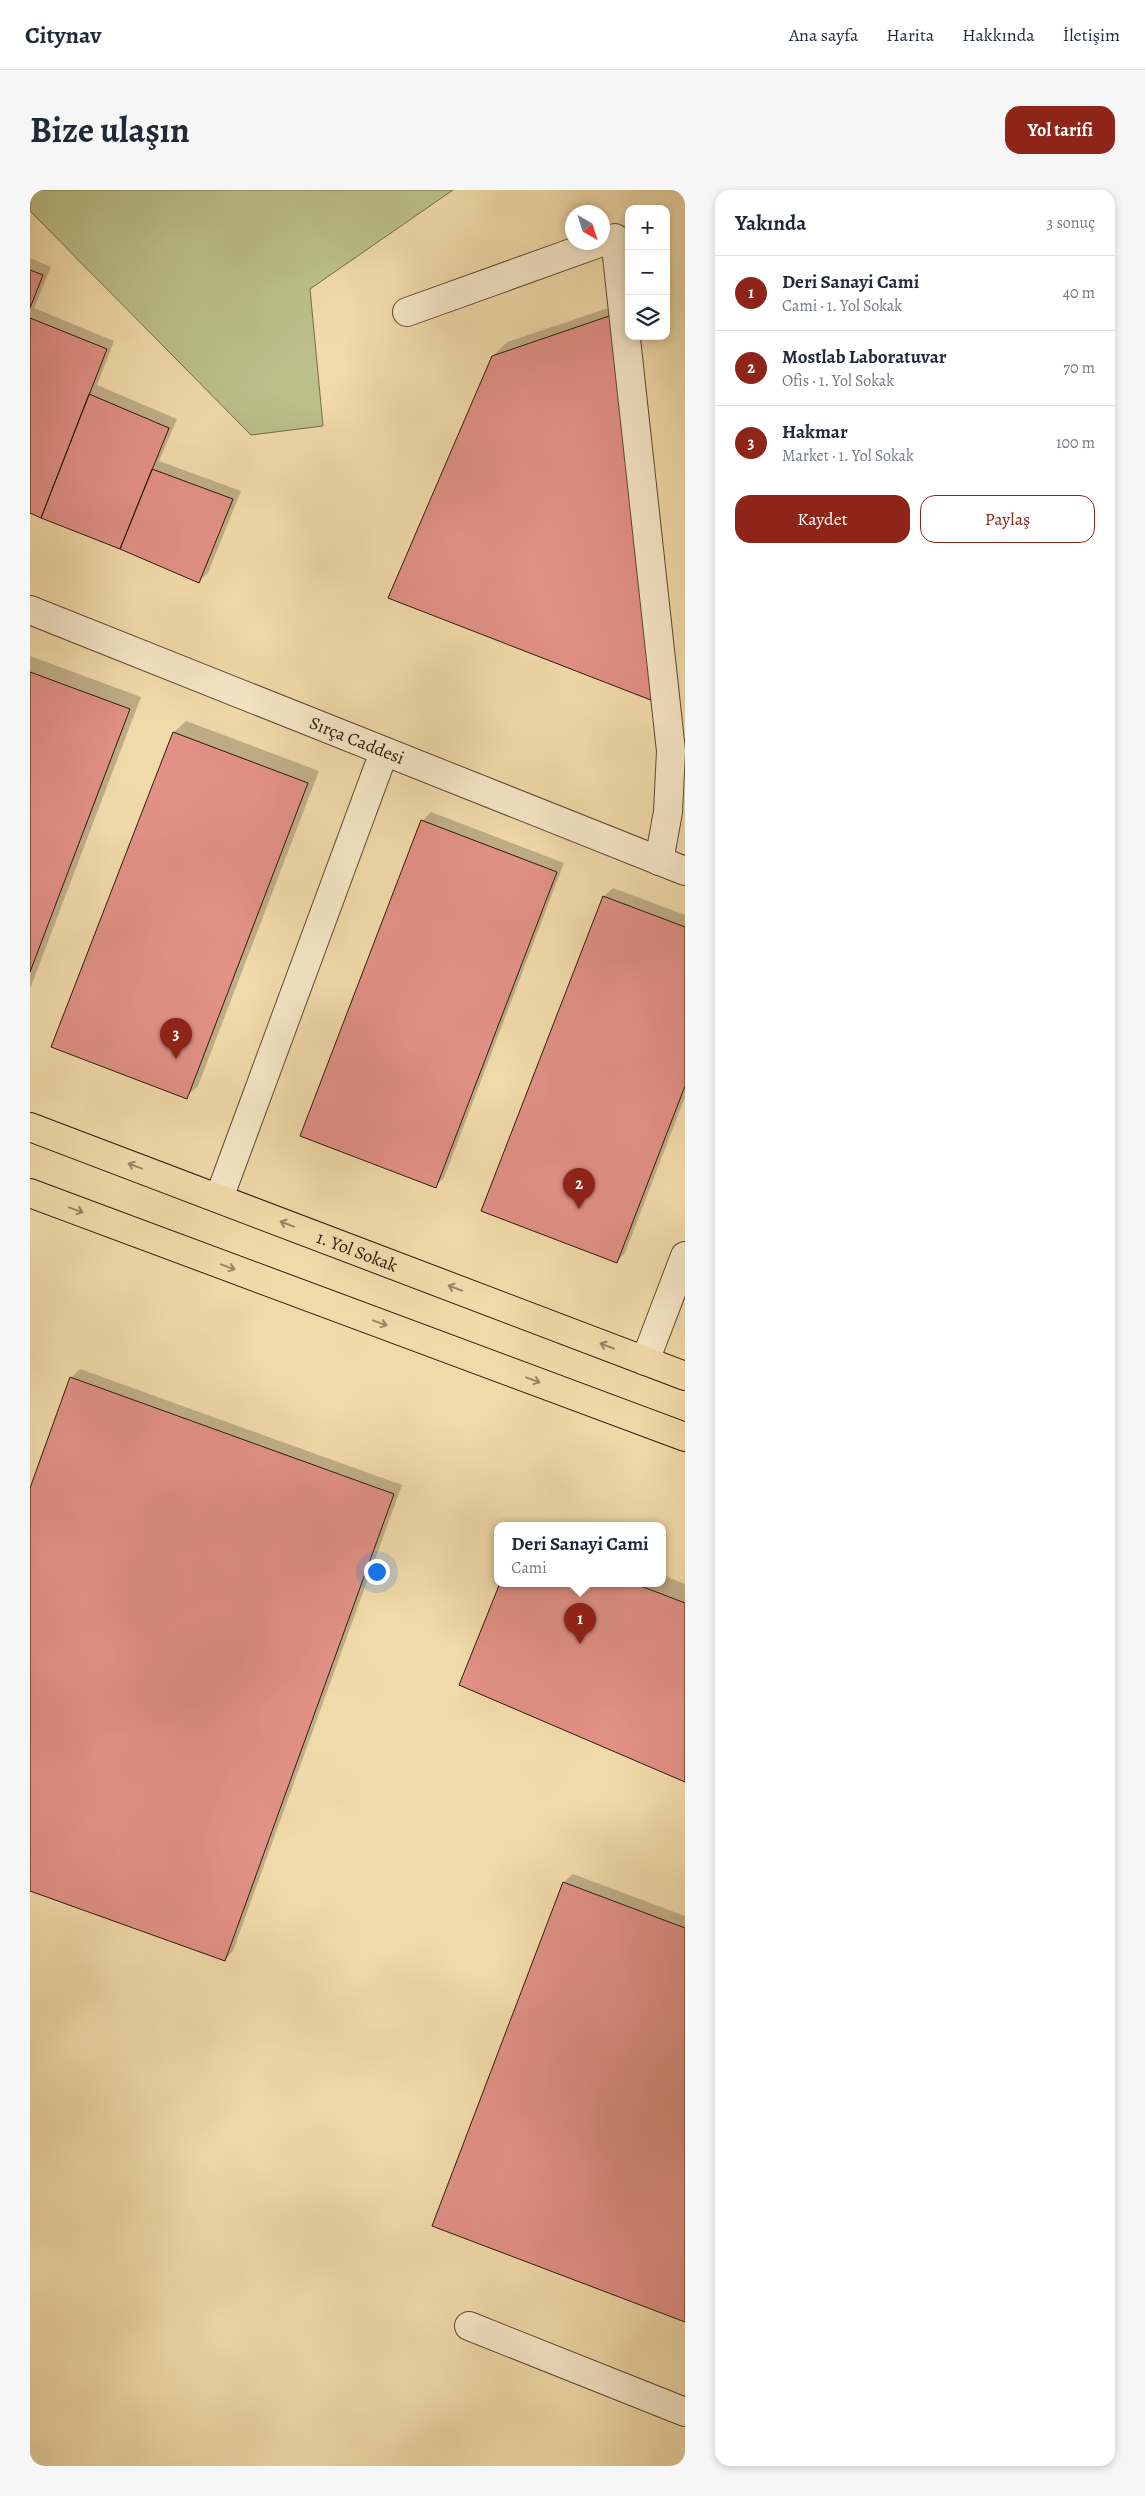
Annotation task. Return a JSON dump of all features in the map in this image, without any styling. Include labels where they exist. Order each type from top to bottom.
[{"type":"main road","name":"1. Yol Sokak","points":[[30,1127],[685,1376]]},
{"type":"main road","points":[[30,1193],[685,1437]]},
{"type":"street","points":[[610,240],[615,238],[671,751],[668,812],[659,861]]},
{"type":"street","points":[[406,312],[580,250]]},
{"type":"street","name":"Sırça Caddesi","points":[[30,610],[685,871]]},
{"type":"street","points":[[219,1198],[384,752]]},
{"type":"street","points":[[645,1361],[685,1256]]},
{"type":"street","points":[[469,2326],[685,2412]]},
{"type":"green space","points":[[30,190],[453,190],[310,289],[323,426],[251,435],[30,211]]},
{"type":"building","points":[[30,270],[43,275],[30,308]]},
{"type":"building","points":[[612,315],[661,704],[388,598],[492,356]]},
{"type":"building","points":[[30,318],[107,349],[41,518],[30,513]]},
{"type":"building","points":[[89,394],[169,428],[120,549],[41,518]]},
{"type":"building","points":[[152,469],[233,499],[199,583],[120,549]]},
{"type":"building","points":[[30,672],[130,709],[30,972]]},
{"type":"building","points":[[173,732],[308,783],[187,1099],[51,1047]]},
{"type":"building","points":[[421,820],[557,872],[436,1188],[300,1136]]},
{"type":"building","points":[[603,896],[685,927],[685,1086],[617,1263],[481,1211]]},
{"type":"building","points":[[70,1377],[394,1494],[225,1961],[30,1891],[30,1488]]},
{"type":"building","points":[[498,1587],[643,1587],[685,1603],[685,1782],[459,1685]]},
{"type":"building","points":[[563,1882],[685,1928],[685,2322],[432,2226]]},
{"type":"place","name":"Hakmar","points":[[176,1059]]},
{"type":"place","name":"Mostlab Laboratuvar","points":[[579,1209]]},
{"type":"place","name":"Deri Sanayi Cami","points":[[580,1644]]}]
